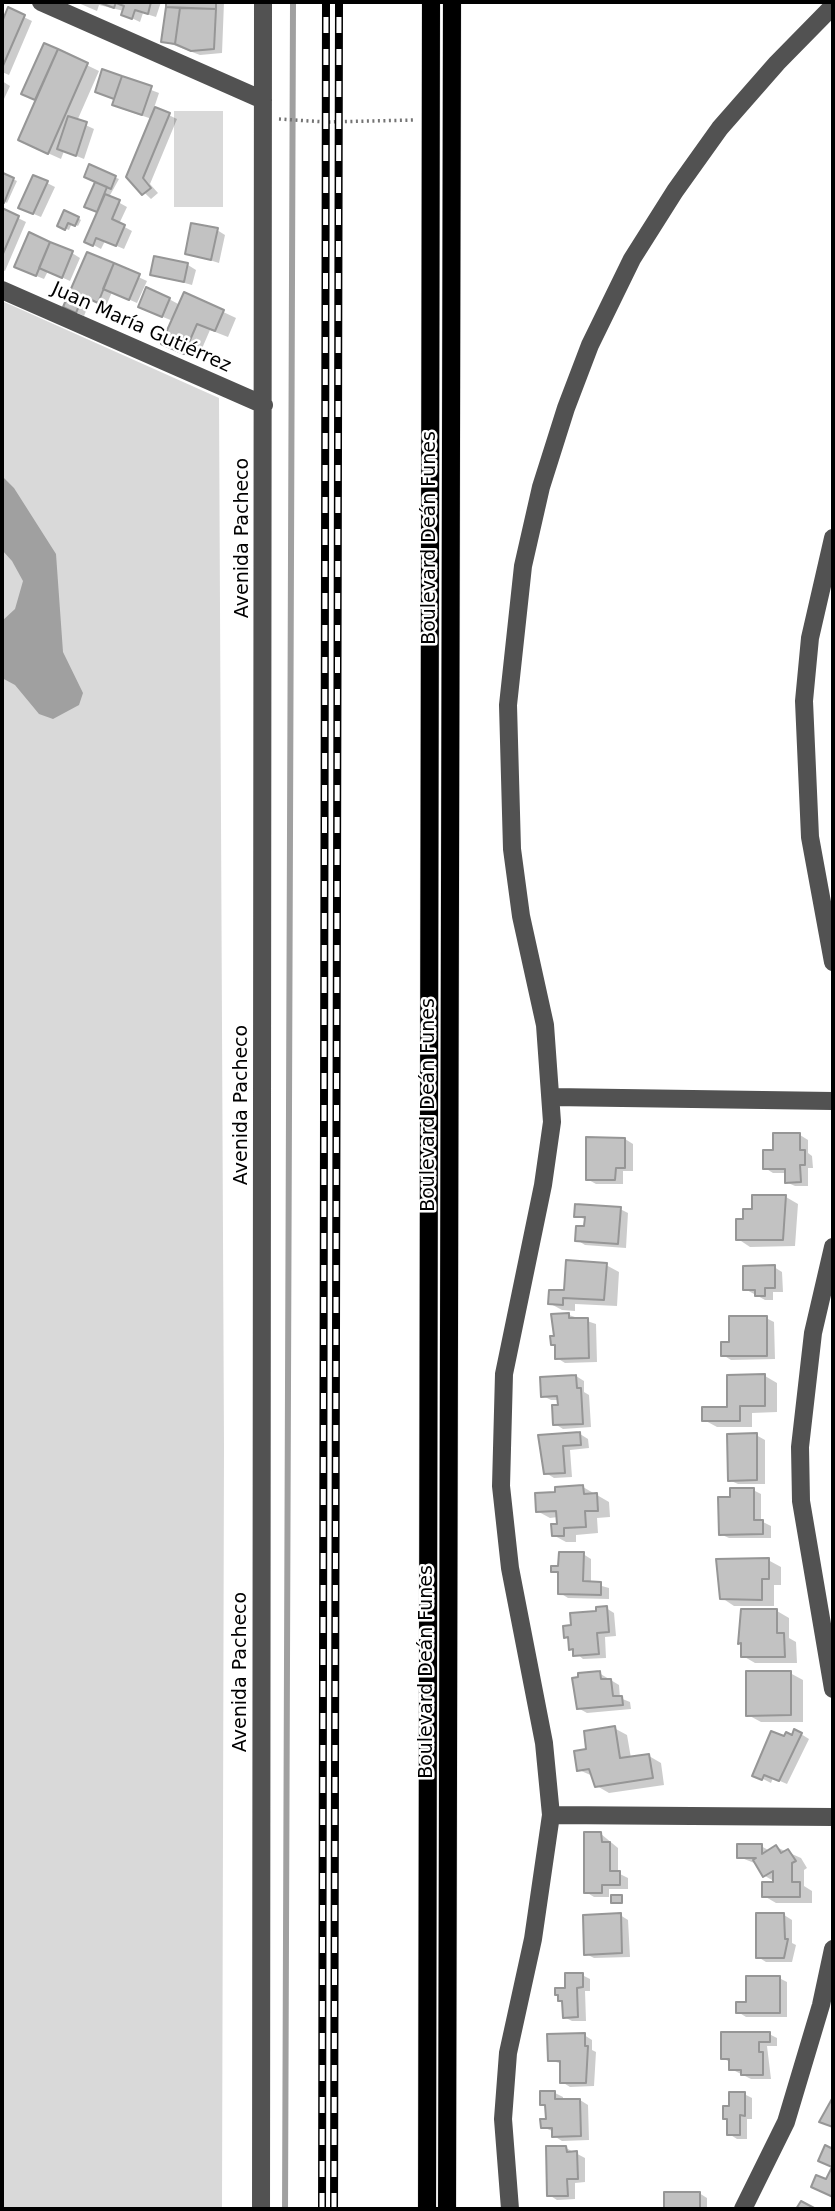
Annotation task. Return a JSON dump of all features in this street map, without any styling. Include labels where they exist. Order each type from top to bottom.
[{"type":"main road","name":"Boulevard Deán Funes","points":[[427,2209],[431,2]]},
{"type":"main road","name":"Boulevard Deán Funes","points":[[447,2209],[452,2]]},
{"type":"street","points":[[41,2],[264,100]]},
{"type":"street","name":"Avenida Pacheco","points":[[261,2209],[264,405],[262,2]]},
{"type":"street","points":[[510,2209],[503,2119],[508,2053],[533,1939],[551,1815],[544,1743],[510,1568],[501,1486],[504,1374],[550,1145],[552,1097],[545,1025],[521,916],[512,849],[508,705],[523,565],[541,487],[566,408],[590,345],[632,259],[675,191],[720,128],[777,63],[833,6]]},
{"type":"street","name":"Juan María Gutiérrez","points":[[2,290],[264,405]]},
{"type":"street","points":[[833,538],[810,638],[804,701],[810,837],[833,962]]},
{"type":"street","points":[[552,1097],[833,1101]]},
{"type":"street","points":[[833,1247],[809,1360],[800,1461],[801,1501],[833,1689]]},
{"type":"street","points":[[551,1815],[833,1817]]},
{"type":"street","points":[[743,2209],[786,2122],[814,2031],[833,1950]]},
{"type":"path","points":[[285,119],[431,119]]},
{"type":"shaded area","points":[[174,111],[223,111],[223,207],[174,207]]},
{"type":"shaded area","points":[[2,301],[219,398],[224,1447],[222,2209],[2,2209]]},
{"type":"shaded area","points":[[2,476],[14,488],[56,554],[63,652],[83,693],[79,705],[53,719],[39,714],[15,685],[2,678],[2,621],[15,609],[23,581],[12,561],[2,550]]},
{"type":"building","points":[[98,2],[116,2],[114,8]]},
{"type":"building","points":[[151,2],[148,14],[135,10],[132,19],[121,15],[124,6],[116,3]]},
{"type":"building","points":[[166,2],[216,2],[216,9],[166,7]]},
{"type":"building","points":[[8,7],[25,15],[2,68],[2,22]]},
{"type":"building","points":[[166,7],[180,8],[175,44],[161,42]]},
{"type":"building","points":[[180,8],[216,9],[214,49],[191,51],[175,44]]},
{"type":"building","points":[[44,43],[58,49],[35,100],[21,94]]},
{"type":"building","points":[[58,49],[88,63],[48,154],[18,140]]},
{"type":"building","points":[[102,69],[122,76],[114,99],[95,92]]},
{"type":"building","points":[[122,76],[152,86],[142,115],[112,105]]},
{"type":"building","points":[[155,107],[170,113],[143,178],[151,188],[142,195],[126,177]]},
{"type":"building","points":[[68,116],[87,122],[76,156],[57,149]]},
{"type":"building","points":[[89,164],[116,176],[111,189],[84,177]]},
{"type":"building","points":[[3,173],[14,178],[4,203],[2,202]]},
{"type":"building","points":[[33,175],[48,181],[33,214],[18,208]]},
{"type":"building","points":[[95,182],[107,187],[97,212],[84,207]]},
{"type":"building","points":[[105,194],[120,200],[112,219],[125,225],[116,246],[96,238],[93,246],[84,242]]},
{"type":"building","points":[[2,208],[19,216],[2,256]]},
{"type":"building","points":[[64,210],[79,217],[75,226],[68,223],[65,230],[57,226]]},
{"type":"building","points":[[191,223],[218,228],[211,260],[185,254]]},
{"type":"building","points":[[29,232],[50,242],[36,276],[14,267]]},
{"type":"building","points":[[50,242],[73,251],[62,278],[39,268]]},
{"type":"building","points":[[87,252],[114,263],[98,303],[83,296],[76,313],[63,307]]},
{"type":"building","points":[[154,256],[188,263],[184,282],[150,275]]},
{"type":"building","points":[[114,263],[140,274],[129,300],[103,289]]},
{"type":"building","points":[[146,287],[170,298],[162,317],[138,307]]},
{"type":"building","points":[[184,292],[224,310],[215,331],[197,324],[184,354],[161,344]]},
{"type":"building","points":[[773,1133],[800,1133],[800,1150],[805,1150],[805,1165],[800,1165],[801,1182],[785,1183],[785,1169],[763,1169],[763,1150],[773,1150]]},
{"type":"building","points":[[586,1137],[625,1138],[625,1168],[616,1168],[615,1180],[586,1180]]},
{"type":"building","points":[[752,1195],[786,1195],[783,1240],[736,1240],[736,1219],[743,1219],[743,1209],[752,1209]]},
{"type":"building","points":[[575,1204],[621,1207],[618,1244],[575,1241],[576,1226],[584,1226],[585,1217],[574,1217]]},
{"type":"building","points":[[566,1260],[607,1263],[604,1300],[563,1298],[563,1305],[548,1304],[549,1290],[564,1290]]},
{"type":"building","points":[[775,1265],[775,1288],[765,1288],[765,1296],[755,1296],[755,1290],[743,1290],[743,1266]]},
{"type":"building","points":[[569,1313],[569,1318],[588,1318],[589,1358],[555,1359],[555,1345],[551,1345],[550,1336],[554,1336],[551,1314]]},
{"type":"building","points":[[729,1316],[767,1316],[767,1356],[721,1356],[721,1342],[729,1342]]},
{"type":"building","points":[[765,1374],[765,1406],[740,1406],[740,1421],[702,1421],[702,1407],[727,1407],[727,1375]]},
{"type":"building","points":[[576,1375],[577,1388],[581,1388],[583,1424],[553,1425],[552,1405],[558,1405],[557,1396],[541,1397],[540,1377]]},
{"type":"building","points":[[580,1432],[581,1445],[563,1446],[565,1473],[544,1474],[538,1435]]},
{"type":"building","points":[[757,1433],[757,1480],[728,1481],[727,1434]]},
{"type":"building","points":[[583,1485],[584,1494],[597,1493],[598,1511],[585,1511],[586,1527],[564,1528],[564,1536],[552,1536],[551,1524],[557,1524],[556,1511],[536,1512],[535,1493],[555,1492],[555,1487]]},
{"type":"building","points":[[730,1488],[754,1488],[754,1520],[763,1520],[763,1534],[719,1535],[718,1497],[730,1497]]},
{"type":"building","points":[[559,1552],[584,1552],[583,1581],[601,1582],[601,1595],[558,1594],[558,1572],[551,1572],[551,1566],[558,1566]]},
{"type":"building","points":[[769,1558],[769,1579],[762,1579],[762,1600],[720,1599],[716,1559]]},
{"type":"building","points":[[607,1606],[609,1632],[597,1633],[599,1654],[573,1656],[573,1649],[569,1650],[568,1637],[564,1638],[563,1626],[571,1625],[570,1613],[596,1611],[596,1607]]},
{"type":"building","points":[[741,1609],[777,1609],[777,1633],[784,1633],[785,1657],[741,1657],[741,1643],[738,1644]]},
{"type":"building","points":[[600,1671],[601,1679],[611,1679],[613,1696],[622,1696],[623,1705],[577,1709],[572,1678],[578,1677],[578,1673]]},
{"type":"building","points":[[746,1671],[791,1671],[791,1715],[746,1716]]},
{"type":"building","points":[[615,1726],[620,1758],[649,1754],[653,1778],[595,1787],[589,1769],[577,1771],[574,1751],[586,1749],[584,1731]]},
{"type":"building","points":[[794,1729],[802,1733],[779,1781],[764,1775],[762,1780],[752,1776],[771,1731],[784,1736],[786,1732],[792,1735]]},
{"type":"building","points":[[584,1832],[601,1832],[602,1842],[610,1842],[610,1871],[620,1871],[620,1885],[602,1885],[602,1893],[584,1893]]},
{"type":"building","points":[[737,1844],[762,1844],[762,1854],[776,1845],[781,1853],[788,1849],[796,1861],[792,1863],[792,1882],[800,1882],[800,1897],[762,1897],[762,1882],[773,1882],[773,1871],[763,1877],[753,1860],[756,1858],[737,1858]]},
{"type":"building","points":[[611,1895],[622,1895],[622,1903],[611,1903]]},
{"type":"building","points":[[621,1913],[622,1953],[584,1955],[583,1915]]},
{"type":"building","points":[[756,1913],[784,1913],[785,1939],[788,1939],[784,1958],[756,1958]]},
{"type":"building","points":[[565,1973],[583,1973],[583,1987],[577,1988],[578,2017],[563,2018],[562,2001],[558,2001],[558,1995],[555,1995],[555,1988],[565,1988]]},
{"type":"building","points":[[746,1976],[780,1976],[780,2013],[736,2013],[736,2002],[746,2002]]},
{"type":"building","points":[[721,2032],[770,2032],[770,2042],[759,2042],[759,2052],[763,2052],[763,2075],[741,2075],[741,2070],[729,2070],[729,2059],[721,2059]]},
{"type":"building","points":[[585,2033],[585,2046],[588,2046],[586,2083],[560,2083],[560,2061],[548,2061],[547,2034]]},
{"type":"building","points":[[540,2091],[555,2091],[555,2099],[580,2099],[581,2136],[552,2137],[552,2128],[541,2128],[540,2119],[546,2119],[545,2105],[540,2105]]},
{"type":"building","points":[[729,2092],[745,2092],[745,2116],[740,2115],[740,2135],[727,2135],[727,2119],[723,2119],[723,2106],[729,2106]]},
{"type":"building","points":[[833,2097],[833,2127],[819,2122]]},
{"type":"building","points":[[825,2145],[833,2149],[833,2197],[811,2187],[816,2175],[826,2179],[832,2167],[818,2161]]},
{"type":"building","points":[[546,2146],[566,2146],[567,2152],[577,2151],[578,2179],[567,2179],[568,2196],[547,2196]]},
{"type":"building","points":[[664,2192],[700,2192],[700,2209],[664,2209]]},
{"type":"building","points":[[801,2201],[816,2209],[796,2209]]},
{"type":"waterway","points":[[285,2209],[293,2]]},
{"type":"railway","points":[[322,2209],[326,2]]},
{"type":"railway","points":[[334,2209],[339,2]]}]
